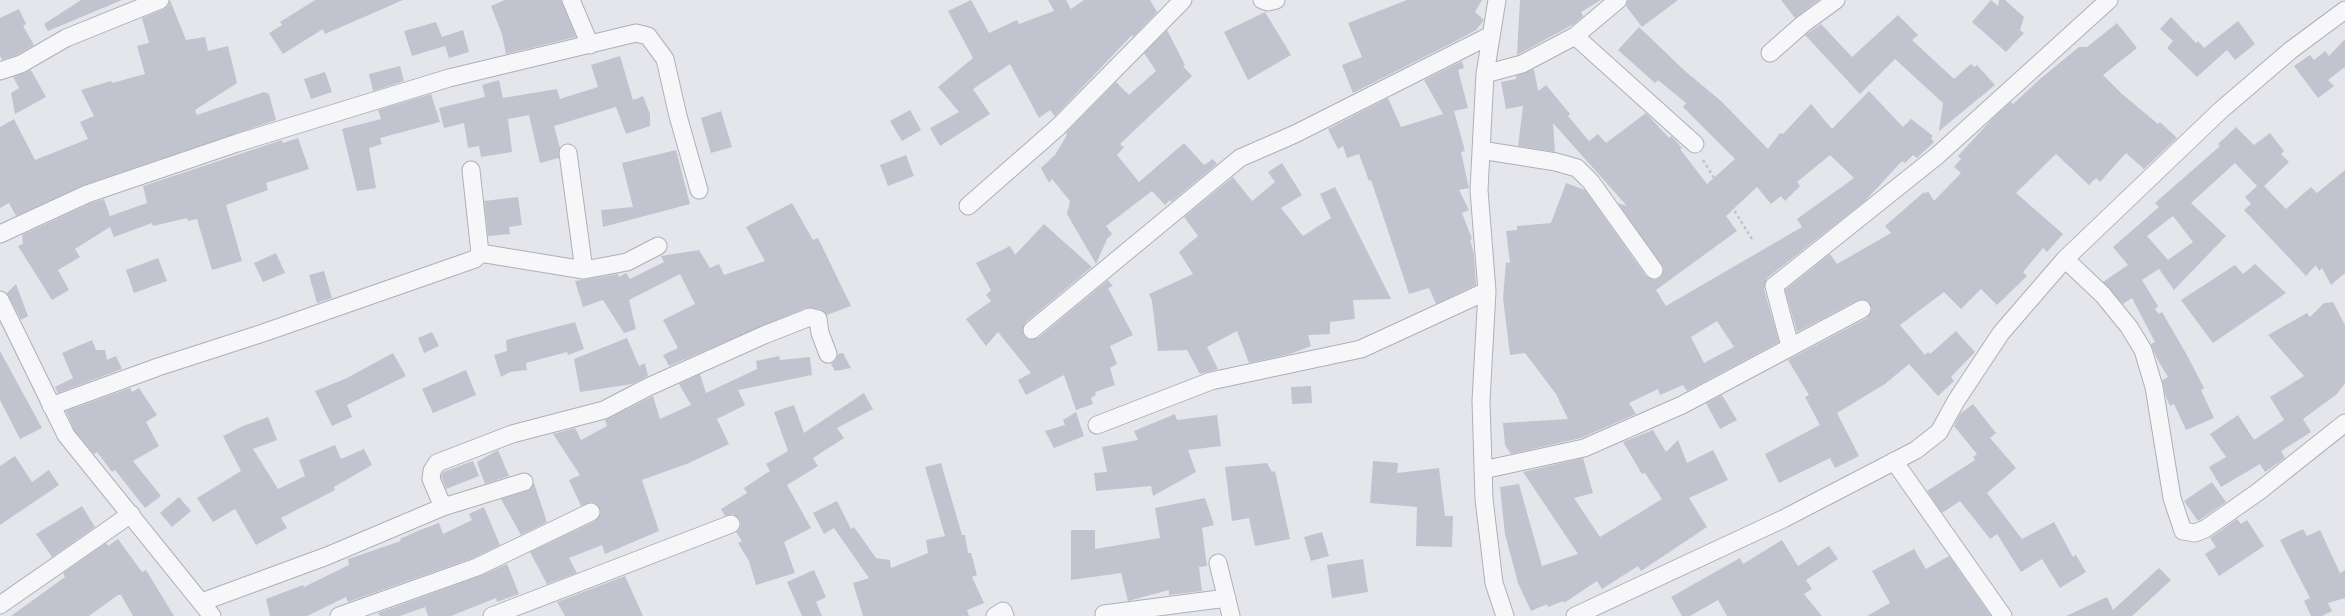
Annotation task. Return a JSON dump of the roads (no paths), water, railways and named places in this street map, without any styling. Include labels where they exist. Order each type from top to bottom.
[{"type":"street","points":[[0,71],[21,64],[66,38],[160,0]]},
{"type":"street","points":[[571,0],[590,44]]},
{"type":"street","points":[[968,206],[1058,127],[1183,0]]},
{"type":"street","points":[[1262,0],[1268,2],[1276,0]]},
{"type":"street","points":[[1497,0],[1485,74],[1479,190],[1487,291],[1481,401],[1484,499],[1494,583],[1505,616]]},
{"type":"street","points":[[1485,74],[1522,64],[1575,36],[1618,0]]},
{"type":"street","points":[[1770,53],[1803,24],[1836,0]]},
{"type":"street","points":[[1790,346],[1774,286],[1938,156],[2109,0]]},
{"type":"street","points":[[1575,616],[1783,519],[1916,450],[1939,432],[1956,401],[2001,333],[2065,259],[2221,110],[2291,50],[2345,10]]},
{"type":"street","points":[[0,234],[87,194],[237,143],[449,78],[636,33],[648,36],[665,58],[678,116],[699,190]]},
{"type":"street","points":[[1032,330],[1240,158],[1295,134],[1492,35]]},
{"type":"street","points":[[1575,36],[1695,144]]},
{"type":"street","points":[[1481,150],[1556,162],[1578,168],[1591,182],[1654,270]]},
{"type":"street","points":[[568,154],[584,270]]},
{"type":"street","points":[[51,406],[158,367],[263,333],[475,259],[480,253],[471,170]]},
{"type":"street","points":[[480,253],[584,270],[627,262],[658,246]]},
{"type":"street","points":[[2065,259],[2104,295],[2129,327],[2143,350],[2154,387],[2172,498],[2184,531],[2195,533],[2206,528],[2258,492],[2345,423]]},
{"type":"street","points":[[1097,424],[1212,381],[1361,349],[1487,291]]},
{"type":"street","points":[[0,300],[18,333],[51,406],[66,435],[212,616]]},
{"type":"street","points":[[1483,470],[1584,448],[1682,405],[1790,346],[1862,309]]},
{"type":"street","points":[[443,507],[432,479],[432,471],[437,463],[512,434],[604,410],[648,387],[764,335],[810,317],[818,320],[820,333],[828,354]]},
{"type":"street","points":[[1894,461],[2003,616]]},
{"type":"street","points":[[202,602],[327,556],[443,507],[524,482]]},
{"type":"street","points":[[339,616],[477,567],[591,512]]},
{"type":"street","points":[[0,605],[131,514]]},
{"type":"street","points":[[492,616],[731,524]]},
{"type":"street","points":[[1218,563],[1231,616]]},
{"type":"street","points":[[1104,614],[1227,598]]},
{"type":"street","points":[[995,616],[1003,610],[1005,616]]}]
